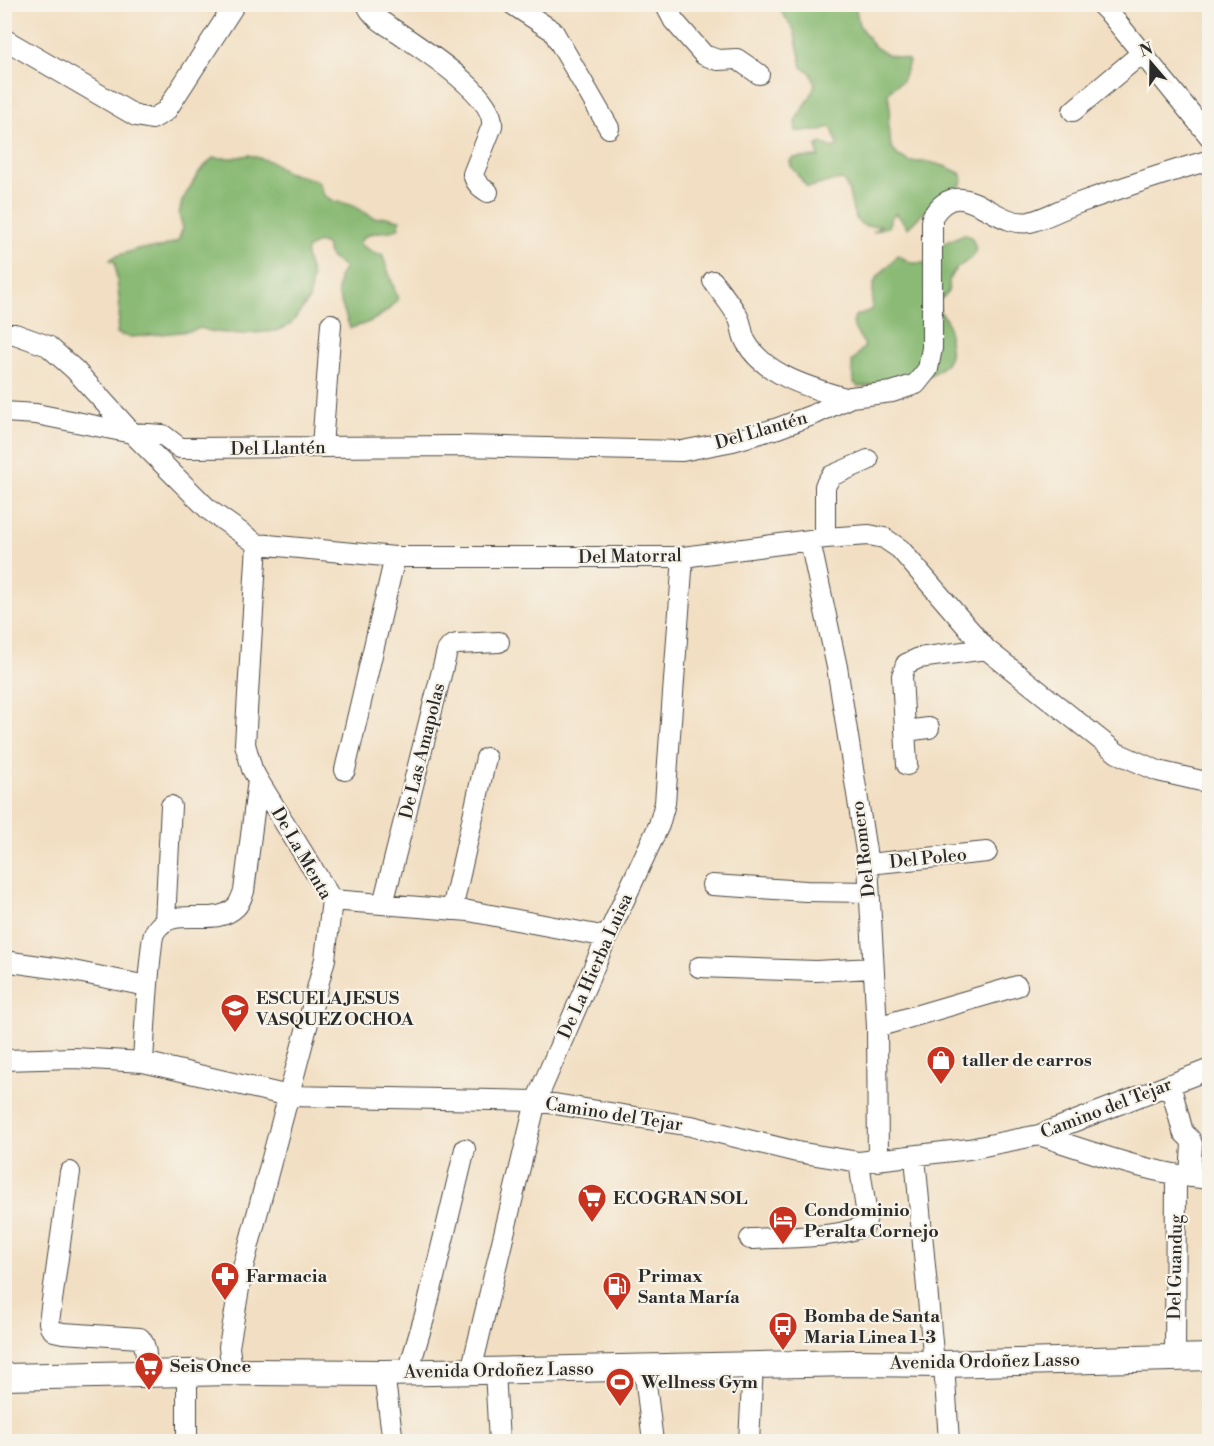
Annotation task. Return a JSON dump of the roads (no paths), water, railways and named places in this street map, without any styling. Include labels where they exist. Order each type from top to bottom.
[{"type":"main road","name":"Avenida Ordoñez Lasso","points":[[4,1377],[232,1372],[483,1371],[853,1362],[939,1364],[1209,1357]]},
{"type":"street","points":[[4,39],[136,116],[152,119],[166,111],[235,4]]},
{"type":"street","points":[[368,4],[368,8],[378,19],[444,64],[489,109],[493,119],[492,126],[473,174],[480,187],[488,192]]},
{"type":"street","points":[[512,4],[553,31],[609,128]]},
{"type":"street","points":[[665,4],[674,21],[704,55],[718,60],[737,59],[759,74]]},
{"type":"street","points":[[1111,8],[1142,53],[1209,137]]},
{"type":"street","points":[[1073,111],[1142,53]]},
{"type":"street","name":"Del Llantén","points":[[132,433],[163,435],[174,445],[190,449],[459,446],[682,451],[733,441],[815,414],[845,398],[892,392],[916,384],[928,369],[932,348],[932,217],[939,206],[949,199],[966,199],[1014,221],[1030,222],[1072,205],[1209,160]]},
{"type":"street","points":[[713,281],[738,318],[747,344],[764,362],[781,375],[803,386],[845,398]]},
{"type":"street","points":[[322,447],[331,324]]},
{"type":"street","name":"Del Matorral","points":[[4,334],[15,334],[48,346],[75,370],[132,433],[209,510],[257,544],[395,557],[683,557],[869,535],[884,538],[900,549],[986,649],[1117,753],[1158,771],[1209,783]]},
{"type":"street","points":[[4,412],[36,414],[132,433]]},
{"type":"street","name":"Del Romero","points":[[750,1239],[855,1230],[865,1224],[867,1216],[868,1162],[877,1027],[868,864],[818,540],[825,486],[831,476],[867,460]]},
{"type":"street","name":"De La Menta","points":[[232,1372],[229,1347],[242,1272],[325,959],[332,900],[258,780],[252,769],[245,744],[257,544]]},
{"type":"street","points":[[345,770],[395,557]]},
{"type":"street","name":"De La Hierba Luisa","points":[[499,1442],[483,1371],[536,1101],[607,937],[659,825],[665,803],[683,557]]},
{"type":"street","name":"De Las Amapolas","points":[[382,904],[447,651],[451,646],[457,644],[499,642]]},
{"type":"street","points":[[908,765],[902,676],[906,664],[919,658],[986,649]]},
{"type":"street","points":[[905,731],[929,728]]},
{"type":"street","points":[[452,910],[486,758]]},
{"type":"street","points":[[143,1062],[147,987],[154,932],[165,920],[180,917],[208,918],[225,914],[237,906],[244,891],[258,780]]},
{"type":"street","points":[[165,920],[171,806]]},
{"type":"street","name":"Del Poleo","points":[[868,864],[987,852]]},
{"type":"street","points":[[712,885],[806,891],[869,891]]},
{"type":"street","points":[[332,900],[469,911],[607,937]]},
{"type":"street","points":[[4,961],[68,970],[147,987]]},
{"type":"street","points":[[699,967],[816,971],[873,968]]},
{"type":"street","points":[[877,1027],[1017,986]]},
{"type":"street","name":"Camino del Tejar","points":[[4,1060],[74,1058],[143,1062],[289,1096],[536,1101],[691,1126],[797,1152],[868,1162],[969,1149],[1039,1135],[1209,1069]]},
{"type":"street","name":"Del Guandug","points":[[1170,1084],[1183,1132],[1192,1144],[1192,1177],[1175,1358]]},
{"type":"street","points":[[1039,1135],[1192,1177]]},
{"type":"street","points":[[393,1442],[396,1372],[425,1315],[465,1149]]},
{"type":"street","points":[[915,1157],[949,1442]]},
{"type":"street","points":[[70,1172],[50,1328],[63,1333],[140,1338],[144,1341],[146,1374]]},
{"type":"street","points":[[749,1442],[753,1365]]},
{"type":"street","points":[[644,1367],[653,1442]]},
{"type":"street","points":[[187,1373],[187,1442]]},
{"type":"place","name":"ESCUELA JESUS VASQUEZ OCHOA","points":[[235,1034]]},
{"type":"place","name":"taller de carros","points":[[941,1086]]},
{"type":"place","name":"ECOGRAN SOL","points":[[592,1224]]},
{"type":"place","name":"Condominio Peralta Cornejo","points":[[783,1246]]},
{"type":"place","name":"Farmacia","points":[[225,1302]]},
{"type":"place","name":"Primax Santa María","points":[[617,1312]]},
{"type":"place","name":"Bomba de Santa Maria Linea 1-3","points":[[783,1352]]},
{"type":"place","name":"Seis Once","points":[[149,1392]]},
{"type":"place","name":"Wellness Gym","points":[[620,1408]]}]
